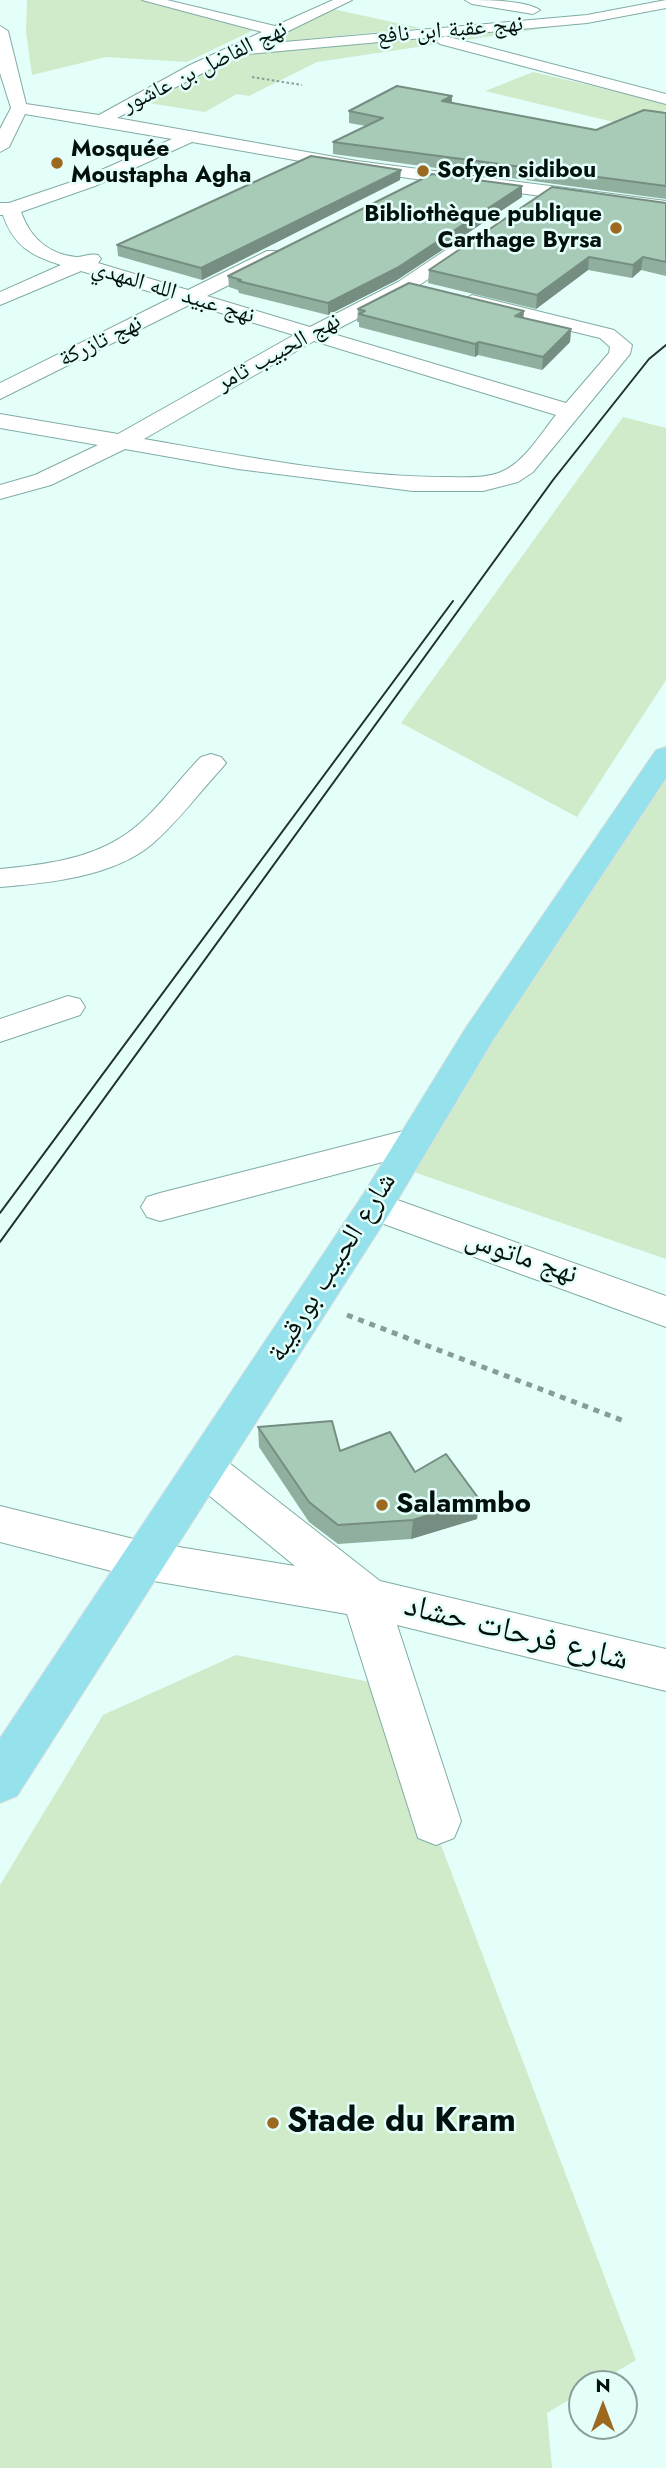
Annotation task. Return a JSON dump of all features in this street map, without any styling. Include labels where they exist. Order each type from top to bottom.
[{"type":"main road","name":"شارع الحبيب بورقيبة","points":[[0,1780],[375,1206],[411,1142],[666,756]]},
{"type":"street","points":[[149,0],[172,2],[279,32]]},
{"type":"street","name":"نهج الفاضل بن عاشور","points":[[104,119],[232,51],[345,0]]},
{"type":"street","points":[[472,0],[585,23]]},
{"type":"street","name":"نهج عقبة ابن نافع","points":[[232,51],[585,23],[666,4]]},
{"type":"street","points":[[429,52],[468,47],[585,23]]},
{"type":"street","points":[[0,31],[5,82],[19,108]]},
{"type":"street","points":[[423,34],[666,99]]},
{"type":"street","points":[[128,105],[158,110]]},
{"type":"street","points":[[19,108],[104,119],[188,138],[426,177],[666,206]]},
{"type":"street","points":[[0,147],[19,108]]},
{"type":"street","points":[[5,209],[89,182],[188,138]]},
{"type":"street","points":[[273,175],[309,159]]},
{"type":"street","points":[[402,189],[426,177]]},
{"type":"street","points":[[514,213],[547,191]]},
{"type":"street","name":"نهج عبيد الله المهدي","points":[[5,209],[19,237],[29,246],[80,265],[571,412]]},
{"type":"street","name":"نهج الحبيب ثامر","points":[[0,492],[43,480],[120,443],[310,335],[405,286],[492,227]]},
{"type":"street","name":"نهج تازركة","points":[[0,392],[295,244]]},
{"type":"street","points":[[0,299],[104,253]]},
{"type":"street","points":[[0,421],[326,475],[413,484],[469,485],[493,482],[518,473],[619,354],[621,345],[616,338],[405,286]]},
{"type":"street","points":[[0,878],[30,876],[81,866],[133,844],[211,763]]},
{"type":"street","points":[[0,1031],[68,1007]]},
{"type":"street","points":[[160,1208],[411,1142]]},
{"type":"street","name":"نهج ماتوس","points":[[375,1206],[666,1312]]},
{"type":"street","name":"شارع فرحات حشاد","points":[[204,1467],[365,1597]]},
{"type":"street","name":"شارع فرحات حشاد","points":[[0,1524],[142,1560],[365,1597],[666,1670]]},
{"type":"street","points":[[365,1597],[436,1821]]},
{"type":"path","points":[[313,1302],[624,1421]]},
{"type":"green space","points":[[27,0],[146,0],[262,26],[187,62],[106,57],[32,75],[26,32]]},
{"type":"green space","points":[[328,8],[420,28],[247,45]]},
{"type":"green space","points":[[593,21],[317,62],[249,96],[237,94],[205,112],[136,101],[237,50]]},
{"type":"green space","points":[[533,72],[666,103],[666,110],[630,126],[485,91]]},
{"type":"green space","points":[[623,417],[666,428],[666,680],[577,817],[401,723]]},
{"type":"green space","points":[[666,759],[666,1259],[402,1168]]},
{"type":"green space","name":"Stade du Kram","points":[[236,1655],[380,1684],[636,2360],[619,2370],[568,2370],[568,2400],[547,2413],[552,2468],[0,2468],[0,1885],[103,1715]]},
{"type":"building","points":[[397,86],[452,96],[442,101],[596,130],[644,110],[666,113],[666,186],[333,142],[383,118],[349,111]]},
{"type":"building","points":[[311,156],[401,170],[201,268],[117,245]]},
{"type":"building","points":[[432,174],[522,186],[397,268],[328,303],[238,281],[241,280],[228,276]]},
{"type":"building","points":[[552,187],[666,203],[666,262],[643,257],[633,265],[589,257],[537,295],[429,270]]},
{"type":"building","points":[[409,283],[524,311],[515,316],[571,329],[543,357],[479,342],[475,344],[359,314],[365,311],[358,309]]},
{"type":"building","name":"Salammbo","points":[[332,1421],[340,1451],[390,1432],[415,1472],[446,1454],[479,1499],[413,1520],[338,1525],[309,1502],[258,1427]]},
{"type":"tram line","points":[[0,1242],[553,480],[649,359],[666,345]]},
{"type":"tram line","points":[[0,1213],[453,601]]},
{"type":"place","name":"Mosquée Moustapha Agha","points":[[57,163]]},
{"type":"place","name":"Sofyen sidibou","points":[[423,171]]},
{"type":"place","name":"Bibliothèque publique Carthage Byrsa","points":[[616,228]]},
{"type":"place","name":"Salammbo","points":[[382,1505]]},
{"type":"place","name":"Stade du Kram","points":[[273,2123]]}]
